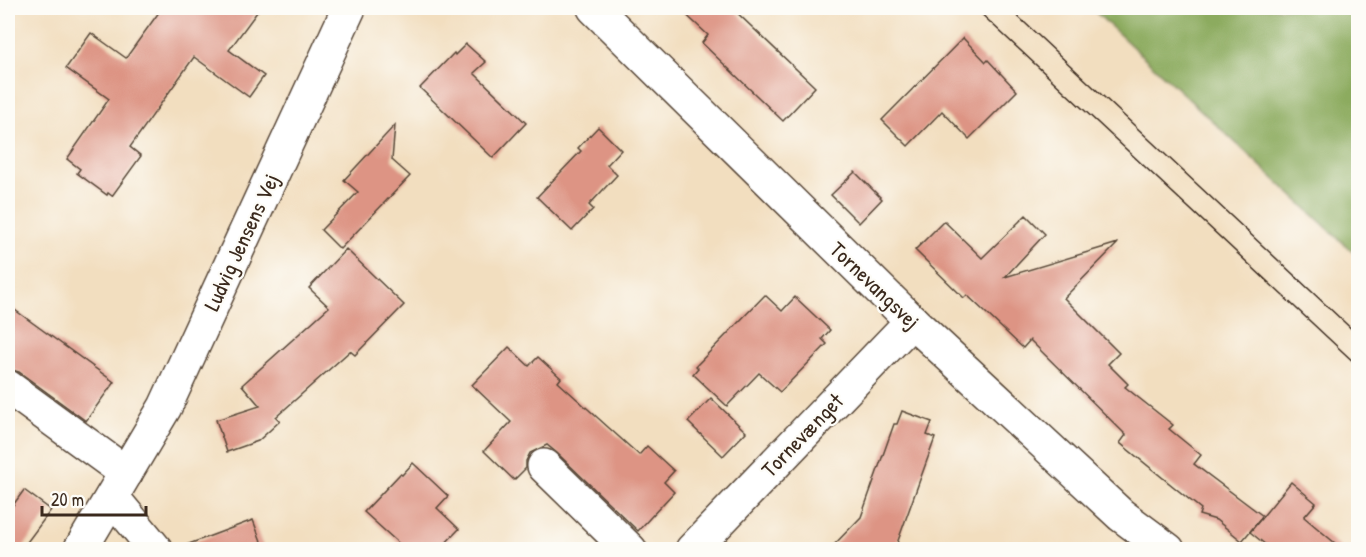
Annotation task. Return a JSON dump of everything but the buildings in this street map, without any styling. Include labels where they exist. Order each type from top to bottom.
[{"type":"street","name":"Ludvig Jensens Vej","points":[[80,549],[165,407],[349,8]]},
{"type":"street","name":"Tornevangsvej","points":[[594,8],[912,321],[1122,515],[1168,549]]},
{"type":"street","name":"Tornevænget","points":[[692,549],[912,321]]},
{"type":"street","points":[[8,387],[119,485],[156,549]]},
{"type":"street","points":[[544,466],[630,549]]},
{"type":"green space","points":[[1091,8],[1358,8],[1358,248],[1353,252]]},
{"type":"tram line","points":[[975,8],[1358,366]]},
{"type":"tram line","points":[[1009,8],[1358,335]]}]
